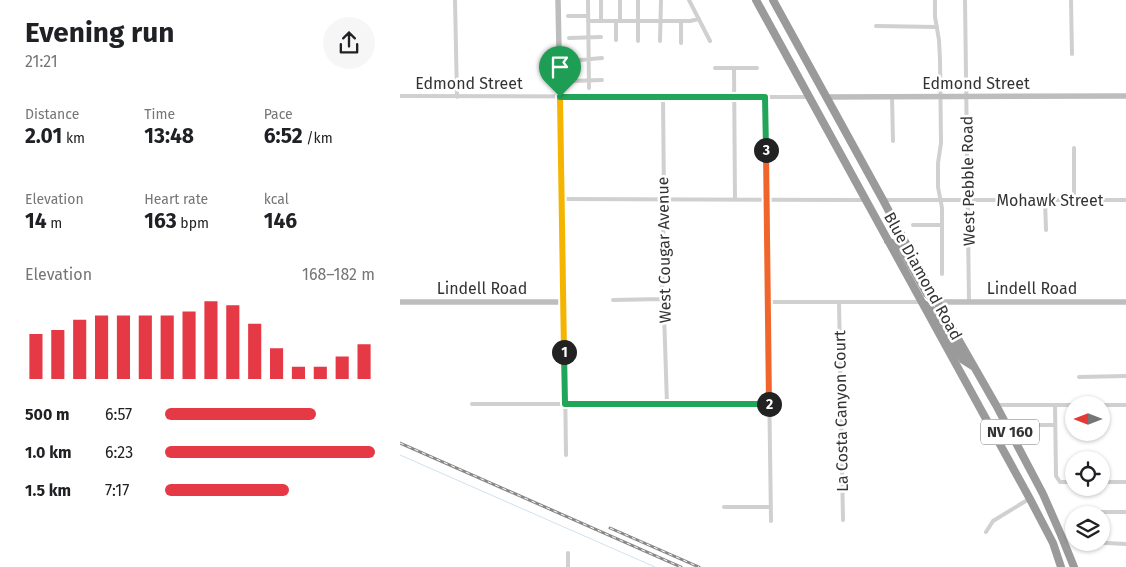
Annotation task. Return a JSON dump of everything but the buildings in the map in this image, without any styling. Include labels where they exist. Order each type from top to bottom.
[{"type":"highway","name":"Blue Diamond Road","points":[[756,0],[1030,499],[1052,543],[1061,567]]},
{"type":"highway","name":"Blue Diamond Road","points":[[773,0],[937,302],[996,405],[1043,494],[1074,567]]},
{"type":"highway","points":[[888,241],[902,249],[927,294],[937,302]]},
{"type":"highway","points":[[921,302],[935,312],[963,360],[974,366]]},
{"type":"street","points":[[454,0],[457,96]]},
{"type":"street","points":[[558,0],[566,455]]},
{"type":"street","points":[[588,0],[589,88]]},
{"type":"street","points":[[601,0],[601,21]]},
{"type":"street","points":[[616,40],[620,0]]},
{"type":"street","points":[[638,0],[638,41]]},
{"type":"street","points":[[660,0],[660,41]]},
{"type":"street","points":[[689,0],[710,41]]},
{"type":"street","points":[[935,0],[939,40],[941,143],[938,179],[941,200],[942,274]]},
{"type":"street","name":"West Pebble Road","points":[[965,0],[969,302]]},
{"type":"street","points":[[1071,0],[1072,54]]},
{"type":"street","points":[[568,16],[588,16]]},
{"type":"street","points":[[588,21],[681,21],[700,19]]},
{"type":"street","points":[[681,21],[681,43]]},
{"type":"street","points":[[876,26],[937,27]]},
{"type":"street","points":[[569,38],[601,37]]},
{"type":"street","points":[[569,61],[602,58]]},
{"type":"street","points":[[715,68],[757,68]]},
{"type":"street","points":[[734,68],[736,200]]},
{"type":"street","points":[[571,81],[602,80]]},
{"type":"street","name":"Edmond Street","points":[[400,96],[809,97]]},
{"type":"street","name":"Edmond Street","points":[[826,97],[1126,96]]},
{"type":"street","name":"West Cougar Avenue","points":[[663,97],[664,199],[662,299],[668,404]]},
{"type":"street","points":[[765,97],[771,521]]},
{"type":"street","points":[[892,98],[892,140]]},
{"type":"street","points":[[1074,148],[1074,200]]},
{"type":"street","points":[[562,199],[865,200]]},
{"type":"street","name":"Mohawk Street","points":[[883,200],[1126,200]]},
{"type":"street","points":[[1045,200],[1046,230]]},
{"type":"street","points":[[913,225],[942,225]]},
{"type":"street","points":[[612,300],[662,299]]},
{"type":"street","name":"Lindell Road","points":[[400,302],[564,302]]},
{"type":"street","points":[[768,302],[921,302]]},
{"type":"street","name":"La Costa Canyon Court","points":[[840,302],[843,520]]},
{"type":"street","name":"Lindell Road","points":[[937,302],[1126,302]]},
{"type":"street","points":[[1079,377],[1126,376]]},
{"type":"street","points":[[472,404],[769,404]]},
{"type":"street","points":[[996,405],[1065,405]]},
{"type":"street","points":[[1055,405],[1056,476],[1057,480],[1065,482]]},
{"type":"street","points":[[1110,405],[1126,405]]},
{"type":"street","points":[[1033,425],[1056,425]]},
{"type":"street","points":[[1110,482],[1126,482]]},
{"type":"street","points":[[986,532],[993,520],[1030,499]]},
{"type":"street","points":[[724,507],[771,507]]},
{"type":"street","points":[[1110,512],[1126,512]]},
{"type":"street","points":[[1110,543],[1126,544]]},
{"type":"street","points":[[568,553],[568,567]]},
{"type":"waterway","points":[[400,455],[655,567]]},
{"type":"railway","points":[[400,443],[681,567]]},
{"type":"railway","points":[[610,528],[699,567]]},
{"type":"route","points":[[560,97],[765,97],[769,404],[565,404],[560,97]]}]
